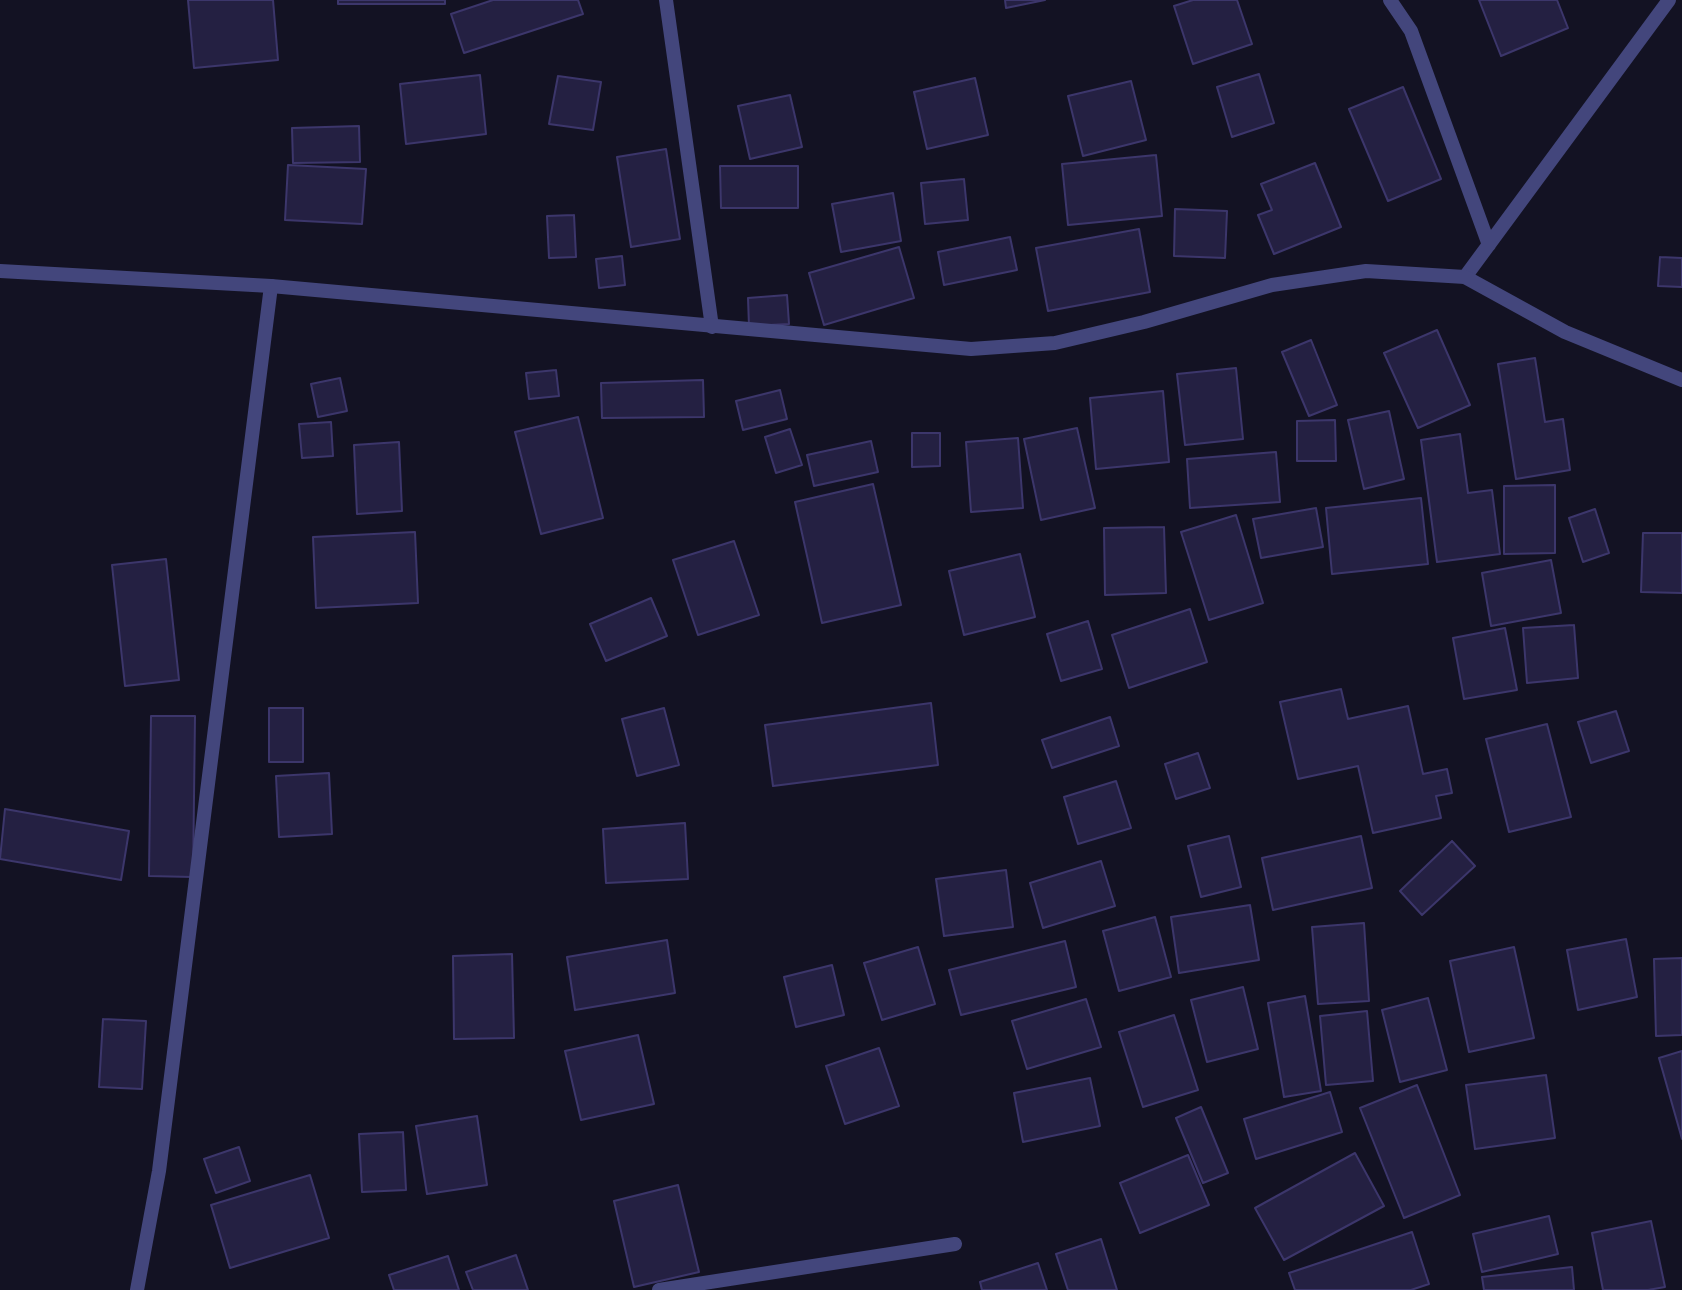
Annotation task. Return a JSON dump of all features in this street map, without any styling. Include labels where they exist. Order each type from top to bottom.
[{"type":"street","points":[[666,0],[712,327]]},
{"type":"street","points":[[1390,0],[1411,31],[1489,244]]},
{"type":"street","points":[[1465,277],[1669,0]]},
{"type":"street","points":[[0,271],[271,286],[971,349],[1055,343],[1144,322],[1272,285],[1366,271],[1465,277],[1565,332],[1682,380]]},
{"type":"street","points":[[137,1290],[159,1171],[271,286]]},
{"type":"street","points":[[659,1290],[954,1244]]},
{"type":"building","points":[[188,0],[273,0],[278,60],[194,68]]},
{"type":"building","points":[[338,0],[445,0],[445,4],[338,4]]},
{"type":"building","points":[[493,0],[578,0],[583,14],[464,53],[451,14]]},
{"type":"building","points":[[1005,0],[1045,0],[1006,8]]},
{"type":"building","points":[[1193,0],[1237,0],[1252,44],[1193,64],[1174,6]]},
{"type":"building","points":[[1479,0],[1557,0],[1568,28],[1501,56]]},
{"type":"building","points":[[1259,74],[1274,123],[1232,137],[1217,87]]},
{"type":"building","points":[[480,75],[486,134],[406,144],[400,84]]},
{"type":"building","points":[[558,76],[601,82],[593,130],[549,124]]},
{"type":"building","points":[[975,78],[988,135],[927,149],[914,92]]},
{"type":"building","points":[[1131,81],[1146,140],[1083,156],[1068,96]]},
{"type":"building","points":[[1403,87],[1441,179],[1388,201],[1349,109]]},
{"type":"building","points":[[790,95],[802,147],[750,159],[738,106]]},
{"type":"building","points":[[359,126],[360,162],[293,163],[292,128]]},
{"type":"building","points":[[666,149],[680,239],[631,247],[617,157]]},
{"type":"building","points":[[1156,155],[1162,216],[1068,225],[1062,164]]},
{"type":"building","points":[[1315,163],[1341,227],[1274,254],[1258,215],[1272,210],[1261,184]]},
{"type":"building","points":[[288,165],[366,169],[362,224],[285,220]]},
{"type":"building","points":[[720,166],[798,166],[798,208],[721,208]]},
{"type":"building","points":[[964,179],[968,220],[925,224],[921,183]]},
{"type":"building","points":[[893,193],[901,241],[841,252],[832,204]]},
{"type":"building","points":[[1175,209],[1227,211],[1225,258],[1174,256]]},
{"type":"building","points":[[574,215],[576,257],[549,258],[547,216]]},
{"type":"building","points":[[1139,229],[1150,292],[1048,311],[1036,248]]},
{"type":"building","points":[[1010,237],[1017,270],[944,285],[938,252]]},
{"type":"building","points":[[899,247],[914,298],[824,325],[809,273]]},
{"type":"building","points":[[622,256],[625,285],[599,288],[596,259]]},
{"type":"building","points":[[1660,257],[1682,258],[1682,287],[1658,286]]},
{"type":"building","points":[[787,295],[789,324],[749,326],[748,298]]},
{"type":"building","points":[[1437,330],[1470,405],[1418,428],[1384,353]]},
{"type":"building","points":[[1311,340],[1337,405],[1309,416],[1282,352]]},
{"type":"building","points":[[1535,358],[1545,422],[1563,419],[1570,470],[1516,479],[1498,364]]},
{"type":"building","points":[[1236,368],[1243,439],[1185,445],[1177,374]]},
{"type":"building","points":[[556,370],[559,396],[529,399],[526,373]]},
{"type":"building","points":[[340,378],[347,411],[318,417],[311,384]]},
{"type":"building","points":[[703,380],[704,417],[602,418],[601,383]]},
{"type":"building","points":[[780,390],[787,419],[743,430],[736,401]]},
{"type":"building","points":[[1163,391],[1169,462],[1096,469],[1090,398]]},
{"type":"building","points":[[1389,411],[1404,479],[1364,489],[1348,420]]},
{"type":"building","points":[[578,417],[603,518],[541,534],[515,432]]},
{"type":"building","points":[[1335,420],[1336,461],[1297,461],[1297,421]]},
{"type":"building","points":[[331,422],[333,456],[302,458],[299,424]]},
{"type":"building","points":[[1077,428],[1095,508],[1041,520],[1024,439]]},
{"type":"building","points":[[790,429],[802,465],[776,473],[765,437]]},
{"type":"building","points":[[912,433],[940,433],[940,466],[912,467]]},
{"type":"building","points":[[1460,434],[1468,493],[1492,490],[1500,554],[1437,562],[1421,440]]},
{"type":"building","points":[[1018,438],[1023,508],[971,512],[966,442]]},
{"type":"building","points":[[871,441],[878,472],[814,486],[807,455]]},
{"type":"building","points":[[399,442],[402,511],[357,514],[354,445]]},
{"type":"building","points":[[1276,452],[1280,502],[1190,508],[1187,459]]},
{"type":"building","points":[[873,484],[901,605],[822,623],[795,502]]},
{"type":"building","points":[[1555,485],[1555,553],[1504,554],[1504,486]]},
{"type":"building","points":[[1421,498],[1428,564],[1332,574],[1326,508]]},
{"type":"building","points":[[1316,508],[1323,547],[1261,558],[1253,519]]},
{"type":"building","points":[[1595,509],[1609,553],[1583,562],[1569,518]]},
{"type":"building","points":[[1236,515],[1263,603],[1209,620],[1181,532]]},
{"type":"building","points":[[1164,527],[1166,593],[1105,595],[1104,528]]},
{"type":"building","points":[[415,532],[418,603],[316,608],[313,537]]},
{"type":"building","points":[[1643,533],[1682,533],[1682,593],[1641,592]]},
{"type":"building","points":[[734,541],[759,615],[698,635],[673,560]]},
{"type":"building","points":[[1020,554],[1035,617],[964,635],[949,571]]},
{"type":"building","points":[[166,559],[179,680],[125,686],[112,565]]},
{"type":"building","points":[[1551,560],[1561,613],[1491,626],[1482,573]]},
{"type":"building","points":[[651,598],[667,636],[606,661],[590,624]]},
{"type":"building","points":[[1190,609],[1207,662],[1129,688],[1112,635]]},
{"type":"building","points":[[1088,621],[1102,669],[1061,681],[1047,634]]},
{"type":"building","points":[[1574,625],[1578,678],[1527,683],[1523,628]]},
{"type":"building","points":[[1505,628],[1517,690],[1464,699],[1453,638]]},
{"type":"building","points":[[1341,689],[1348,719],[1408,706],[1423,774],[1447,769],[1452,793],[1436,796],[1441,818],[1373,833],[1358,766],[1298,779],[1280,702]]},
{"type":"building","points":[[931,703],[938,765],[773,786],[765,725]]},
{"type":"building","points":[[269,708],[303,708],[303,762],[269,762]]},
{"type":"building","points":[[664,708],[679,765],[637,776],[622,719]]},
{"type":"building","points":[[1616,711],[1629,751],[1591,763],[1578,722]]},
{"type":"building","points":[[151,716],[195,716],[193,877],[149,876]]},
{"type":"building","points":[[1110,717],[1119,746],[1052,768],[1042,740]]},
{"type":"building","points":[[1547,724],[1571,817],[1509,832],[1486,739]]},
{"type":"building","points":[[1198,753],[1210,788],[1176,799],[1165,764]]},
{"type":"building","points":[[329,773],[332,834],[279,837],[276,776]]},
{"type":"building","points":[[1116,781],[1131,828],[1078,844],[1064,797]]},
{"type":"building","points":[[5,809],[129,831],[121,880],[0,859]]},
{"type":"building","points":[[685,823],[688,879],[606,883],[603,829]]},
{"type":"building","points":[[1229,836],[1241,887],[1201,897],[1188,846]]},
{"type":"building","points":[[1361,836],[1372,888],[1273,910],[1262,858]]},
{"type":"building","points":[[1452,841],[1475,866],[1422,915],[1400,891]]},
{"type":"building","points":[[1101,861],[1115,906],[1043,928],[1030,883]]},
{"type":"building","points":[[1006,870],[1013,927],[944,936],[936,879]]},
{"type":"building","points":[[1250,905],[1259,960],[1179,973],[1171,917]]},
{"type":"building","points":[[1155,917],[1171,977],[1119,991],[1103,931]]},
{"type":"building","points":[[1364,923],[1369,1001],[1318,1004],[1312,927]]},
{"type":"building","points":[[1626,939],[1637,997],[1578,1010],[1567,950]]},
{"type":"building","points":[[667,940],[675,993],[575,1010],[567,957]]},
{"type":"building","points":[[1065,941],[1076,987],[961,1015],[949,970]]},
{"type":"building","points":[[918,947],[935,1004],[882,1020],[864,963]]},
{"type":"building","points":[[1514,947],[1534,1038],[1469,1052],[1450,961]]},
{"type":"building","points":[[512,954],[514,1038],[454,1039],[453,956]]},
{"type":"building","points":[[1682,958],[1682,1035],[1656,1036],[1654,959]]},
{"type":"building","points":[[832,965],[844,1015],[796,1027],[784,977]]},
{"type":"building","points":[[1243,987],[1258,1049],[1207,1062],[1191,1000]]},
{"type":"building","points":[[1305,996],[1321,1091],[1284,1097],[1268,1003]]},
{"type":"building","points":[[1428,998],[1447,1070],[1400,1082],[1382,1010]]},
{"type":"building","points":[[1086,999],[1101,1047],[1027,1069],[1012,1021]]},
{"type":"building","points":[[1367,1011],[1373,1081],[1326,1085],[1320,1016]]},
{"type":"building","points":[[1174,1015],[1198,1090],[1143,1107],[1119,1032]]},
{"type":"building","points":[[103,1019],[146,1021],[142,1089],[99,1087]]},
{"type":"building","points":[[638,1035],[654,1104],[581,1120],[565,1051]]},
{"type":"building","points":[[879,1048],[899,1106],[845,1124],[826,1066]]},
{"type":"building","points":[[1682,1051],[1682,1139],[1659,1058]]},
{"type":"building","points":[[1546,1075],[1555,1138],[1475,1149],[1466,1085]]},
{"type":"building","points":[[1090,1078],[1100,1126],[1023,1142],[1014,1093]]},
{"type":"building","points":[[1417,1085],[1460,1195],[1404,1218],[1360,1108]]},
{"type":"building","points":[[1330,1092],[1342,1132],[1256,1159],[1244,1119]]},
{"type":"building","points":[[1201,1107],[1228,1173],[1203,1183],[1176,1118]]},
{"type":"building","points":[[477,1116],[487,1185],[427,1194],[416,1126]]},
{"type":"building","points":[[403,1132],[406,1190],[362,1192],[359,1134]]},
{"type":"building","points":[[239,1147],[250,1181],[216,1193],[204,1159]]},
{"type":"building","points":[[1355,1153],[1384,1206],[1284,1260],[1255,1208]]},
{"type":"building","points":[[1188,1155],[1209,1205],[1140,1233],[1120,1183]]},
{"type":"building","points":[[310,1175],[329,1238],[230,1268],[211,1205]]},
{"type":"building","points":[[678,1185],[699,1272],[634,1287],[614,1201]]},
{"type":"building","points":[[1549,1216],[1558,1254],[1482,1272],[1473,1234]]},
{"type":"building","points":[[1651,1221],[1665,1287],[1648,1290],[1603,1290],[1592,1233]]},
{"type":"building","points":[[1412,1232],[1429,1284],[1411,1290],[1295,1290],[1289,1273]]},
{"type":"building","points":[[1101,1239],[1117,1290],[1068,1290],[1056,1254]]},
{"type":"building","points":[[516,1255],[528,1290],[473,1290],[466,1272]]},
{"type":"building","points":[[448,1256],[459,1290],[394,1290],[389,1275]]},
{"type":"building","points":[[1038,1263],[1047,1290],[982,1290],[980,1282]]},
{"type":"building","points":[[1572,1267],[1574,1290],[1484,1290],[1482,1277]]}]
